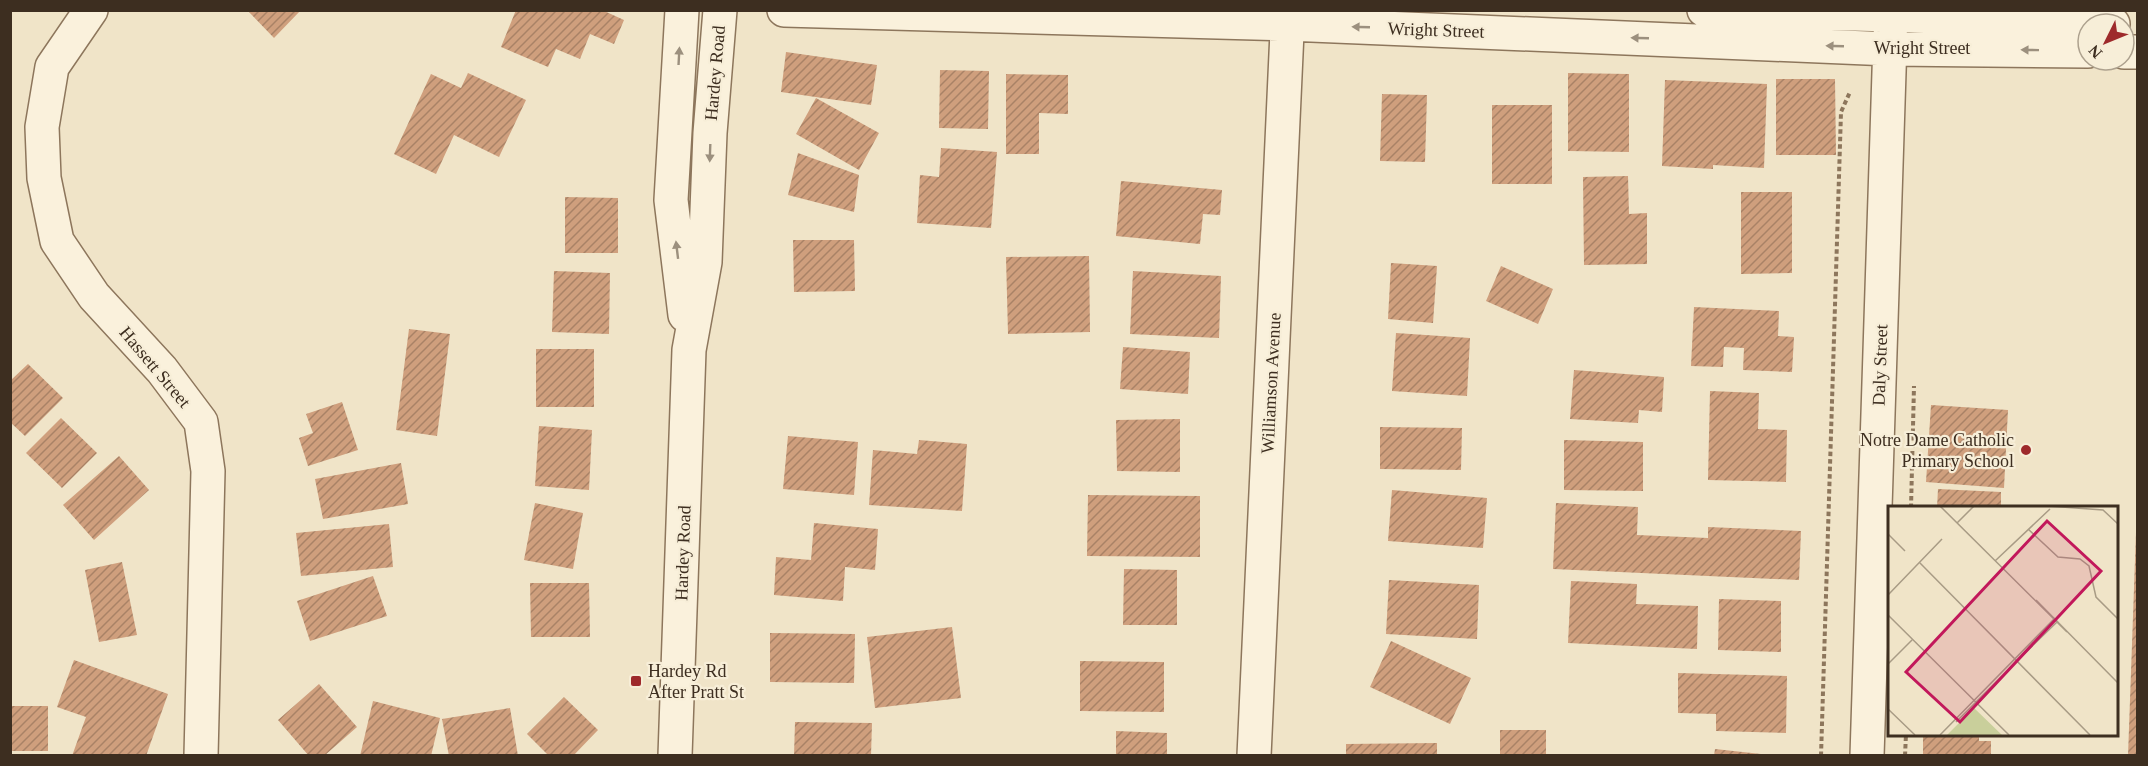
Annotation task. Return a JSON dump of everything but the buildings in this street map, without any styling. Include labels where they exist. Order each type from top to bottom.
[{"type":"street","name":"Hassett Street","points":[[92,10],[52,67],[42,127],[44,178],[57,241],[94,296],[162,370],[201,423],[208,471],[201,756]]},
{"type":"street","name":"Hardey Road","points":[[682,10],[671,200],[689,350]]},
{"type":"street","name":"Hardey Road","points":[[675,756],[689,350],[705,262],[710,133],[720,10]]},
{"type":"street","name":"Wright Street","points":[[784,10],[1288,17],[1890,49],[2076,51]]},
{"type":"street","name":"Wright Street","points":[[1704,10],[1891,13],[2076,22]]},
{"type":"street","name":"Daly Street","points":[[1867,756],[1891,13]]},
{"type":"street","name":"Williamson Avenue","points":[[1254,756],[1288,17]]},
{"type":"path","points":[[1821,756],[1841,112],[1850,92]]},
{"type":"path","points":[[1905,756],[1906,736]]},
{"type":"place","name":"Notre Dame Catholic Primary School","points":[[2026,450]]},
{"type":"place","name":"Hardey Rd After Pratt St","points":[[636,681]]}]
